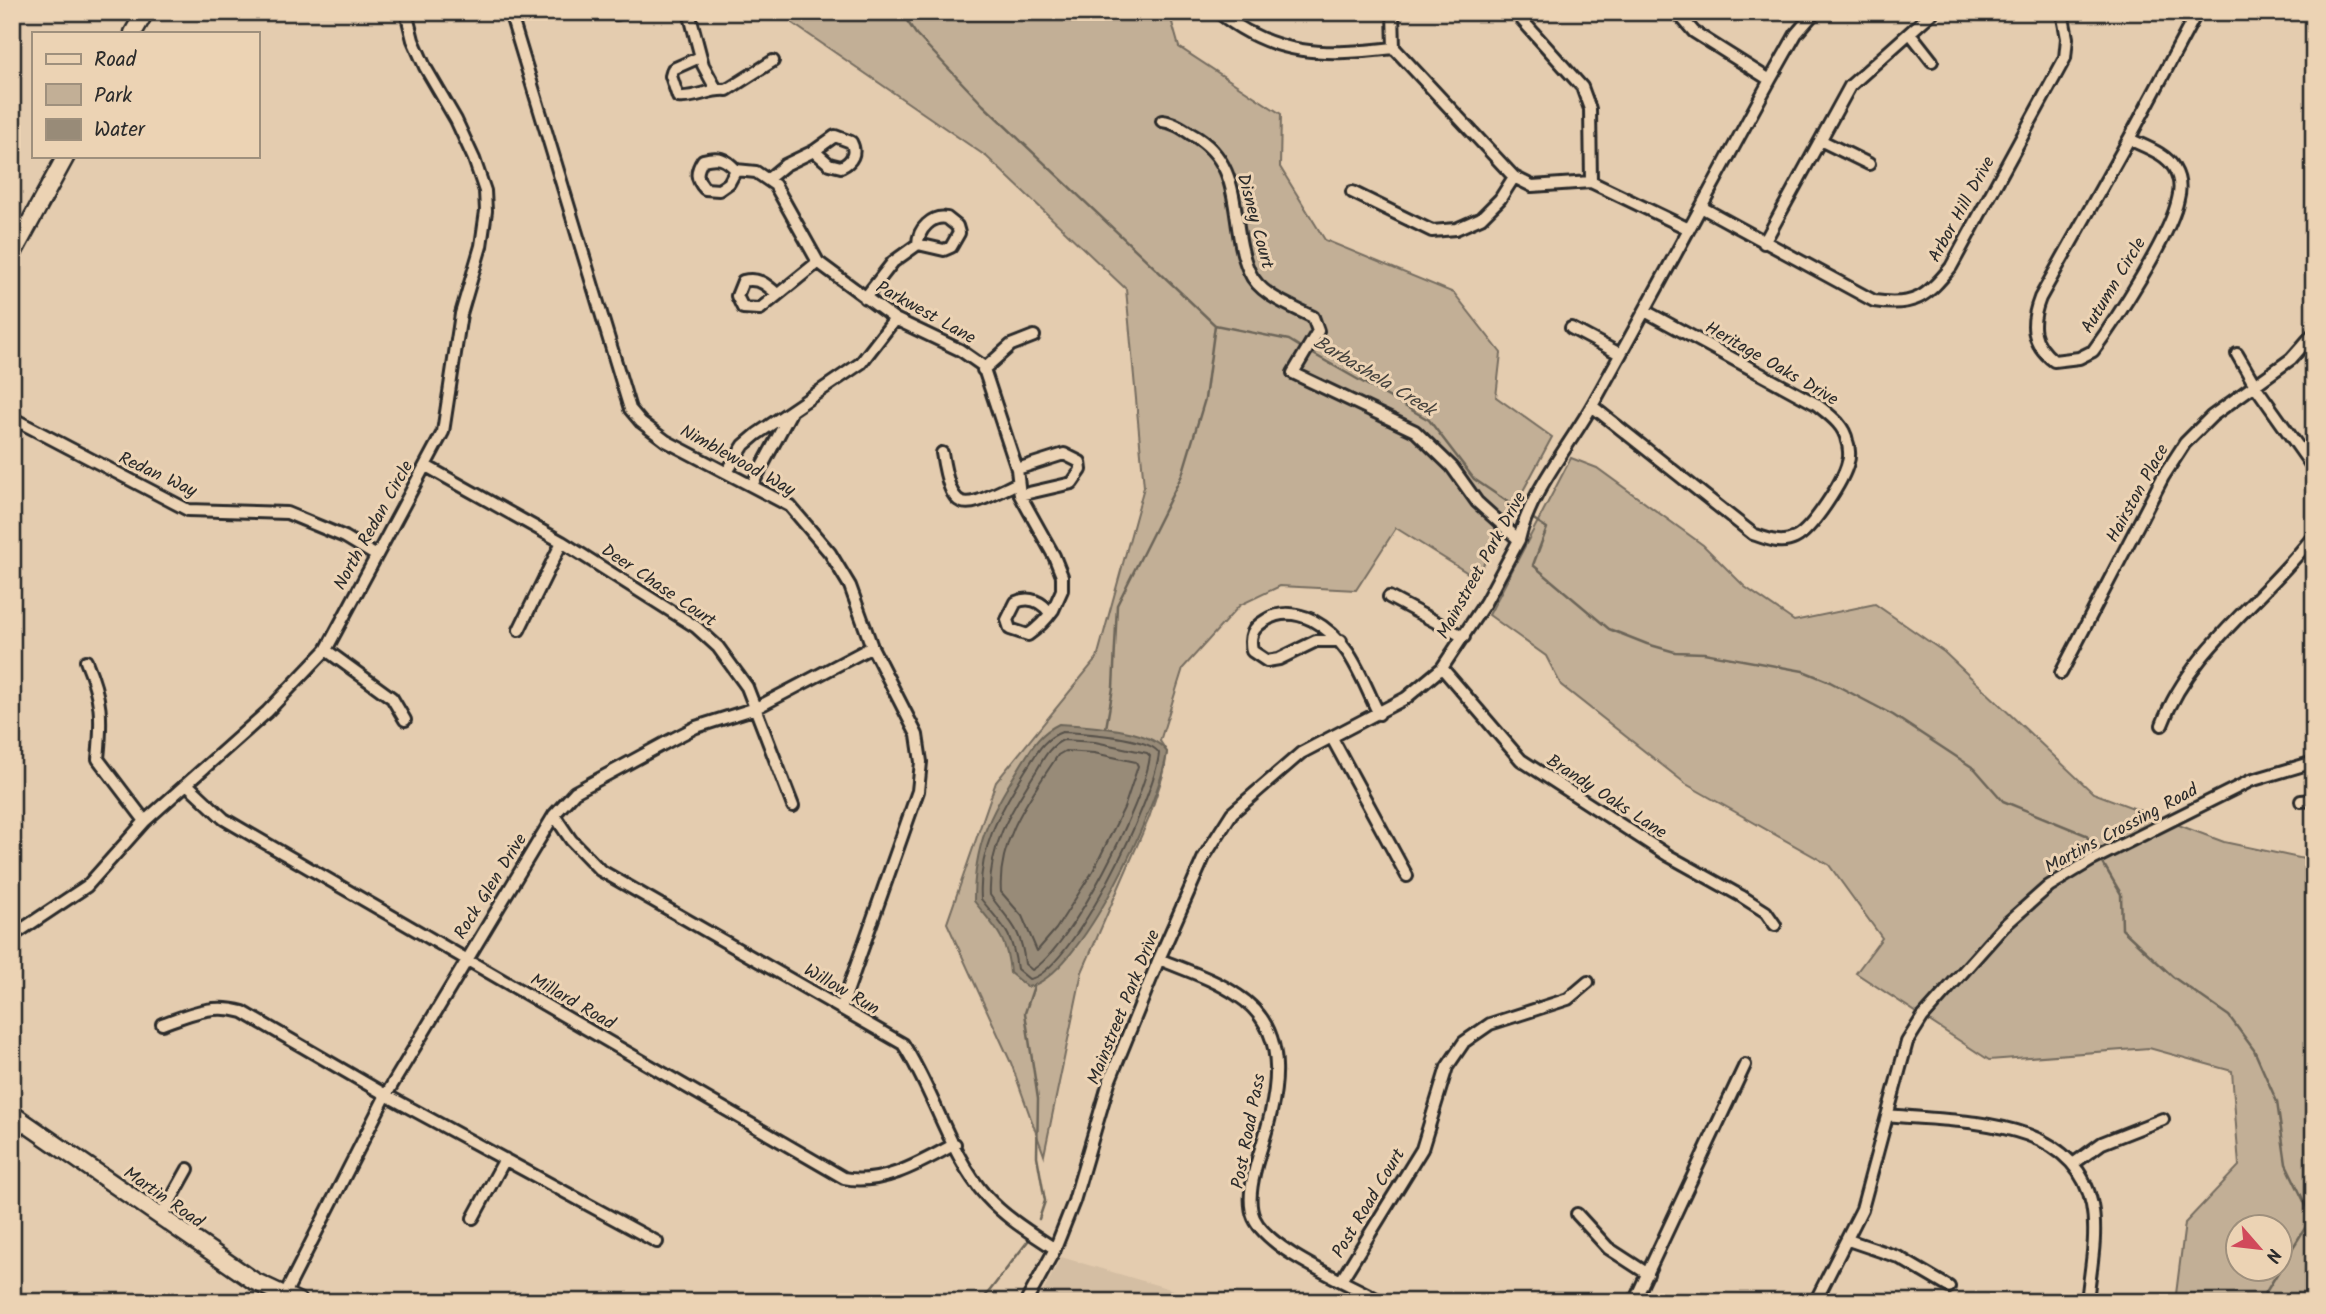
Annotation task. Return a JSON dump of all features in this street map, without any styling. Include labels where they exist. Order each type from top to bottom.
[{"type":"street","points":[[134,32],[145,12]]},
{"type":"street","name":"North Redan Circle","points":[[12,936],[87,886],[145,821],[267,712],[326,650],[443,432],[448,414],[459,325],[481,246],[486,211],[485,191],[474,159],[425,67],[406,12]]},
{"type":"street","name":"Nimblewood Way","points":[[510,12],[630,409],[666,441],[789,506],[830,553],[850,586],[872,647],[911,719],[920,748],[920,777],[904,836],[841,1009]]},
{"type":"street","points":[[688,12],[700,57],[716,89]]},
{"type":"street","points":[[1218,12],[1239,29],[1280,47],[1335,55],[1394,48]]},
{"type":"street","points":[[1393,12],[1394,48],[1514,177],[1532,186],[1591,182],[1689,229]]},
{"type":"street","points":[[1515,12],[1583,87],[1590,109],[1591,182]]},
{"type":"street","points":[[1676,12],[1694,32],[1770,80]]},
{"type":"street","name":"Mainstreet Park Drive","points":[[1026,1302],[1055,1249],[1074,1201],[1109,1082],[1204,857],[1232,813],[1301,753],[1406,698],[1442,668],[1464,637],[1519,540],[1522,526],[1531,509],[1645,311],[1796,34],[1815,12]]},
{"type":"street","points":[[1764,243],[1850,86],[1933,12]]},
{"type":"street","name":"Arbor Hill Drive","points":[[1701,207],[1874,301],[1898,305],[1918,299],[1934,288],[1951,267],[2065,58],[2067,38],[2062,12]]},
{"type":"street","name":"Autumn Circle","points":[[2129,139],[2161,155],[2173,165],[2180,181],[2176,207],[2146,266],[2093,351],[2079,358],[2054,361],[2044,353],[2033,333],[2032,319],[2039,298],[2197,12]]},
{"type":"street","points":[[1910,33],[1932,61]]},
{"type":"street","points":[[700,57],[673,69],[671,76],[678,97],[687,98],[716,89],[727,90],[773,61]]},
{"type":"street","name":"Disney Court","points":[[1162,121],[1206,142],[1216,151],[1231,185],[1248,271],[1266,293],[1313,317],[1318,331],[1293,373],[1415,431],[1452,467],[1477,502],[1519,540]]},
{"type":"street","points":[[1822,141],[1869,164]]},
{"type":"street","points":[[736,170],[756,172],[768,179],[796,158],[814,151]]},
{"type":"street","points":[[12,255],[65,158]]},
{"type":"street","points":[[1352,192],[1432,231],[1456,229],[1481,218],[1500,200],[1514,177]]},
{"type":"street","name":"Parkwest Lane","points":[[768,179],[786,202],[818,262],[895,319],[960,350],[972,357],[983,370],[1017,468],[1019,489],[1062,576],[1060,597],[1050,613]]},
{"type":"street","points":[[865,298],[893,262],[918,244]]},
{"type":"street","points":[[777,294],[793,285],[818,262]]},
{"type":"street","name":"Heritage Oaks Drive","points":[[1592,406],[1753,534],[1775,542],[1795,538],[1809,526],[1834,490],[1849,462],[1847,438],[1836,420],[1816,404],[1645,311]]},
{"type":"street","points":[[727,472],[744,445],[861,363],[895,319]]},
{"type":"street","points":[[1571,328],[1620,354]]},
{"type":"street","name":"Hairston Place","points":[[2061,673],[2163,477],[2185,443],[2212,416],[2256,387],[2291,359],[2314,333]]},
{"type":"street","points":[[983,370],[1011,345],[1034,336]]},
{"type":"street","points":[[2237,354],[2256,387],[2314,469]]},
{"type":"street","points":[[752,485],[790,414]]},
{"type":"street","name":"Redan Way","points":[[12,418],[188,510],[287,513],[345,537],[375,555]]},
{"type":"street","points":[[942,453],[948,489],[954,499],[963,503],[1019,489],[1072,484],[1081,470],[1080,462],[1064,454],[1017,468]]},
{"type":"street","name":"Deer Chase Court","points":[[426,466],[562,542],[696,627],[733,666],[756,708],[793,806]]},
{"type":"street","points":[[2162,725],[2188,674],[2314,535]]},
{"type":"street","points":[[519,629],[562,542]]},
{"type":"street","points":[[1390,597],[1464,637]]},
{"type":"street","points":[[1341,641],[1316,641],[1279,659],[1267,661],[1252,651],[1252,631],[1259,624],[1282,614],[1301,614],[1328,629],[1341,641],[1357,664],[1379,714]]},
{"type":"street","name":"Rock Glen Drive","points":[[292,1298],[386,1095],[465,959],[554,815],[575,792],[695,727],[756,708],[872,647]]},
{"type":"street","points":[[326,650],[392,698],[405,720]]},
{"type":"street","points":[[86,661],[99,692],[102,712],[99,759],[145,821]]},
{"type":"street","name":"Brandy Oaks Lane","points":[[1442,668],[1521,760],[1669,856],[1766,912],[1775,925]]},
{"type":"street","points":[[1332,738],[1407,876]]},
{"type":"street","name":"Martins Crossing Road","points":[[1815,1302],[1847,1240],[1873,1177],[1907,1042],[1922,1018],[2004,926],[2049,886],[2107,852],[2250,781],[2314,762]]},
{"type":"street","name":"Millard Road","points":[[188,785],[224,819],[844,1178],[872,1180],[926,1160],[955,1144]]},
{"type":"street","points":[[2301,801],[2314,800]]},
{"type":"street","name":"Willow Run","points":[[554,815],[571,840],[600,870],[903,1044],[918,1068],[955,1144],[986,1196],[1014,1223],[1055,1249]]},
{"type":"street","name":"Post Road Pass","points":[[1159,959],[1239,995],[1259,1014],[1276,1054],[1278,1079],[1255,1168],[1253,1216],[1266,1234],[1290,1252],[1382,1302]]},
{"type":"street","name":"Post Road Court","points":[[1342,1279],[1417,1157],[1447,1067],[1464,1042],[1490,1024],[1568,999],[1588,982]]},
{"type":"street","points":[[162,1024],[223,1006],[243,1012],[386,1095],[657,1242]]},
{"type":"street","points":[[1634,1302],[1745,1065]]},
{"type":"street","name":"Martin Road","points":[[12,1114],[160,1219],[254,1281],[292,1298]]},
{"type":"street","points":[[1888,1115],[2009,1128],[2037,1137],[2073,1164],[2092,1205],[2093,1236],[2087,1302]]},
{"type":"street","points":[[2073,1164],[2102,1143],[2162,1119]]},
{"type":"street","points":[[473,1218],[505,1159]]},
{"type":"street","points":[[160,1219],[188,1169]]},
{"type":"street","points":[[1577,1214],[1608,1248],[1648,1274]]},
{"type":"street","points":[[1847,1240],[1898,1257],[1949,1287]]},
{"type":"shaded area","points":[[1061,1257],[1177,1291],[1195,1302],[1038,1302]]},
{"type":"green space","points":[[792,12],[1169,12],[1179,47],[1281,114],[1280,167],[1325,240],[1454,293],[1501,353],[1496,397],[1552,437],[1476,578],[1396,528],[1356,590],[1280,586],[1240,605],[1183,668],[1160,741],[1167,752],[1164,772],[1149,818],[1082,972],[1044,1155],[1011,1063],[947,923],[996,782],[1097,658],[1144,487],[1126,289],[987,157],[792,23]]},
{"type":"green space","points":[[1571,458],[1597,468],[1703,545],[1745,587],[1794,621],[1875,604],[1944,652],[2093,793],[2224,842],[2314,861],[2314,1302],[2175,1302],[2185,1223],[2239,1166],[2232,1071],[2149,1048],[1989,1060],[1856,973],[1882,938],[1829,865],[1686,784],[1561,685],[1546,656],[1489,615]]},
{"type":"water","points":[[1059,724],[1133,733],[1159,744],[1167,752],[1150,809],[1134,847],[1093,923],[1070,954],[1048,977],[1027,987],[1010,973],[1003,941],[974,901],[977,863],[992,815],[1009,785],[1036,743],[1046,732]]},
{"type":"waterway","name":"Barbashela Creek","points":[[901,12],[916,34],[983,105],[1215,325],[1289,340],[1302,348]]},
{"type":"waterway","points":[[1106,728],[1113,688],[1117,605],[1182,475],[1205,399],[1215,325]]},
{"type":"waterway","name":"Barbashela Creek","points":[[1308,351],[1429,420],[1474,479],[1524,513]]},
{"type":"waterway","name":"Barbashela Creek","points":[[1529,516],[1547,528],[1533,565],[1609,629],[1675,652],[1704,653],[1803,671],[1830,682],[1893,715],[1975,769],[2003,801],[2086,835],[2097,852]]},
{"type":"waterway","name":"Barbashela Creek","points":[[2100,858],[2121,894],[2122,929],[2173,977],[2229,1016],[2254,1050],[2277,1102],[2286,1164],[2314,1222]]},
{"type":"waterway","points":[[1034,986],[1025,1013],[1038,1099],[1037,1156],[1045,1201],[1039,1219]]},
{"type":"waterway","points":[[2294,1246],[2312,1217]]},
{"type":"waterway","points":[[981,1302],[1028,1241]]},
{"type":"waterway","points":[[2260,1302],[2272,1282]]}]
